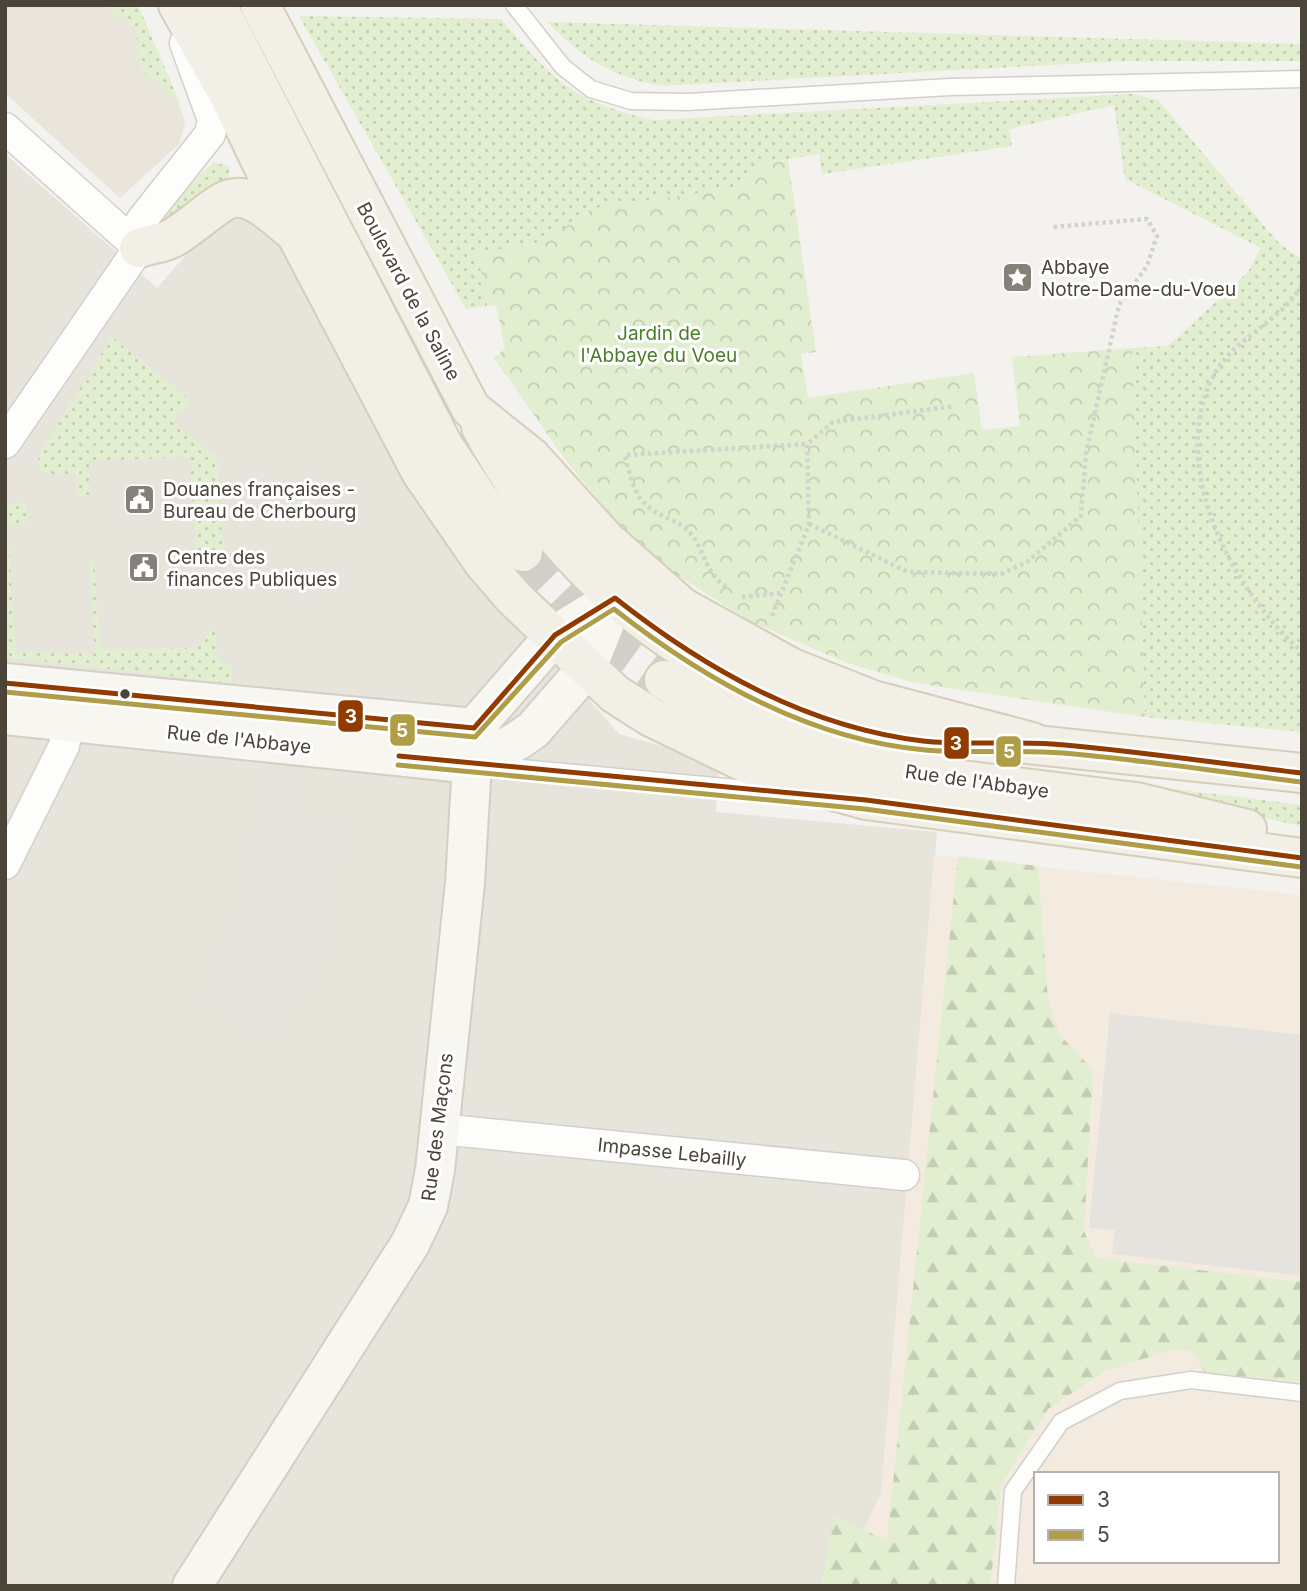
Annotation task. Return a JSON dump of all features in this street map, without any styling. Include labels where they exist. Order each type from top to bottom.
[{"type":"main road","name":"Boulevard de la Saline","points":[[178,5],[228,93],[296,234],[355,307],[479,499],[523,552]]},
{"type":"main road","name":"Boulevard de la Saline","points":[[217,5],[355,307],[421,472],[453,520]]},
{"type":"main road","name":"Boulevard de la Saline","points":[[260,5],[471,409],[531,457],[607,540]]},
{"type":"main road","points":[[139,248],[173,238],[222,199],[247,198],[268,209],[296,234]]},
{"type":"main road","name":"Rue de l'Abbaye","points":[[471,409],[499,462],[530,506],[615,598],[658,633],[738,682],[820,715],[865,729],[924,741],[1032,742],[1302,773]]},
{"type":"main road","name":"Rue de l'Abbaye","points":[[453,520],[514,598],[615,694],[651,717],[765,772],[866,800],[1302,858]]},
{"type":"main road","name":"Rue de l'Abbaye","points":[[607,540],[682,607],[792,668],[873,700],[1032,742]]},
{"type":"main road","points":[[473,746],[555,635],[615,598]]},
{"type":"main road","points":[[473,746],[517,741],[533,730],[587,668],[615,598]]},
{"type":"main road","name":"Rue de l'Abbaye","points":[[664,680],[722,716],[814,751],[930,776],[1136,802],[1302,843]]},
{"type":"main road","name":"Rue de l'Abbaye","points":[[5,683],[473,746]]},
{"type":"main road","name":"Rue de l'Abbaye","points":[[5,715],[473,746]]},
{"type":"main road","name":"Rue des Maçons","points":[[192,1586],[411,1244],[433,1189],[465,883],[473,746]]},
{"type":"street","points":[[5,443],[139,248],[141,221],[210,134],[213,120],[171,5]]},
{"type":"street","points":[[5,128],[139,248]]},
{"type":"street","points":[[5,864],[64,746],[69,720]]},
{"type":"street","name":"Impasse Lebailly","points":[[439,1129],[904,1175]]},
{"type":"lane","points":[[514,5],[563,67],[591,89],[632,101],[687,102],[963,86],[1302,79]]},
{"type":"lane","name":"Rue de l'Abbaye","points":[[473,746],[866,800]]},
{"type":"lane","points":[[1006,1586],[1013,1491],[1061,1422],[1120,1391],[1191,1380],[1302,1393]]},
{"type":"path","points":[[809,524],[908,572],[1001,574],[1027,562],[1081,516],[1086,453],[1119,305],[1147,266],[1157,236],[1147,219],[1053,227]]},
{"type":"path","points":[[1302,287],[1279,313],[1232,348],[1211,381],[1199,421],[1199,466],[1208,507],[1224,550],[1252,597],[1302,652]]},
{"type":"path","points":[[781,593],[740,597],[717,580],[702,559],[694,537],[677,521],[654,511],[637,495],[625,455],[807,444],[832,422],[955,406]]},
{"type":"path","points":[[768,625],[809,524],[807,444]]},
{"type":"shaded area","points":[[5,5],[138,5],[185,121],[180,143],[120,198],[5,93]]},
{"type":"shaded area","points":[[5,154],[157,288],[248,184],[434,521],[619,734],[720,762],[716,812],[937,832],[881,1494],[837,1586],[5,1586]]},
{"type":"shaded area","points":[[264,772],[299,774],[295,820],[339,824],[330,927],[273,1037],[205,997],[248,891]]},
{"type":"shaded area","points":[[934,855],[1302,895],[1302,1586],[837,1586],[881,1493]]},
{"type":"shaded area","points":[[1110,1013],[1302,1035],[1302,1276],[1112,1254],[1115,1230],[1089,1228]]},
{"type":"green space","points":[[106,5],[138,5],[181,106],[139,68],[137,31]]},
{"type":"green space","points":[[299,16],[501,19],[535,58],[567,86],[603,105],[654,120],[1132,94],[1158,100],[1278,242],[1302,260],[1302,732],[1145,717],[1132,348],[1168,346],[1248,272],[1261,248],[1125,179],[1114,105],[1009,129],[1012,146],[822,174],[819,154],[759,164],[742,187],[592,209],[541,243],[478,253],[487,306],[466,309]]},
{"type":"green space","points":[[548,22],[1302,44],[1302,61],[1125,61],[661,86],[627,77],[599,64],[573,46]]},
{"type":"green space","name":"Jardin de l'Abbaye du Voeu","points":[[788,160],[816,352],[801,354],[808,398],[974,373],[982,430],[1020,426],[1012,357],[1132,348],[1145,717],[915,683],[847,663],[749,621],[669,570],[617,522],[567,462],[494,358],[505,349],[496,305],[487,306],[478,253],[541,243],[593,208],[741,187],[759,164]]},
{"type":"green space","points":[[214,162],[230,167],[227,188],[165,229],[151,221]]},
{"type":"green space","points":[[112,337],[190,400],[173,422],[217,458],[224,565],[197,565],[190,457],[89,461],[89,496],[79,496],[76,474],[46,474],[38,466],[39,454]]},
{"type":"green space","points":[[17,502],[26,504],[27,523],[8,525],[15,652],[95,654],[90,559],[94,559],[100,650],[196,648],[215,626],[218,659],[232,667],[232,683],[5,657],[5,510]]},
{"type":"green space","points":[[1175,789],[1302,805],[1302,826],[1172,799]]},
{"type":"green space","points":[[958,856],[1038,866],[1048,1001],[1059,1034],[1093,1070],[1084,1231],[1096,1258],[1302,1282],[1302,1382],[1205,1373],[1193,1351],[1174,1349],[1105,1371],[1048,1409],[1002,1483],[990,1586],[821,1586],[835,1515],[887,1541]]},
{"type":"tunnel","points":[[523,552],[606,638],[664,680]]},
{"type":"transit line","name":"3","points":[[5,683],[474,728],[555,635],[615,598],[685,648],[759,691],[839,723],[880,734],[923,741],[1065,745],[1302,773]]},
{"type":"transit line","name":"5","points":[[5,692],[475,737],[561,642],[614,609],[648,635],[721,682],[760,702],[840,734],[925,750],[1063,753],[1301,782]]},
{"type":"transit line","name":"3","points":[[399,756],[866,800],[1302,858]]},
{"type":"transit line","name":"5","points":[[398,765],[865,809],[1301,867]]},
{"type":"place","name":"Abbaye Notre-Dame-du-Voeu","points":[[1018,278]]},
{"type":"place","name":"Douanes françaises - Bureau de Cherbourg","points":[[140,500]]},
{"type":"place","name":"Centre des finances Publiques","points":[[144,568]]}]
